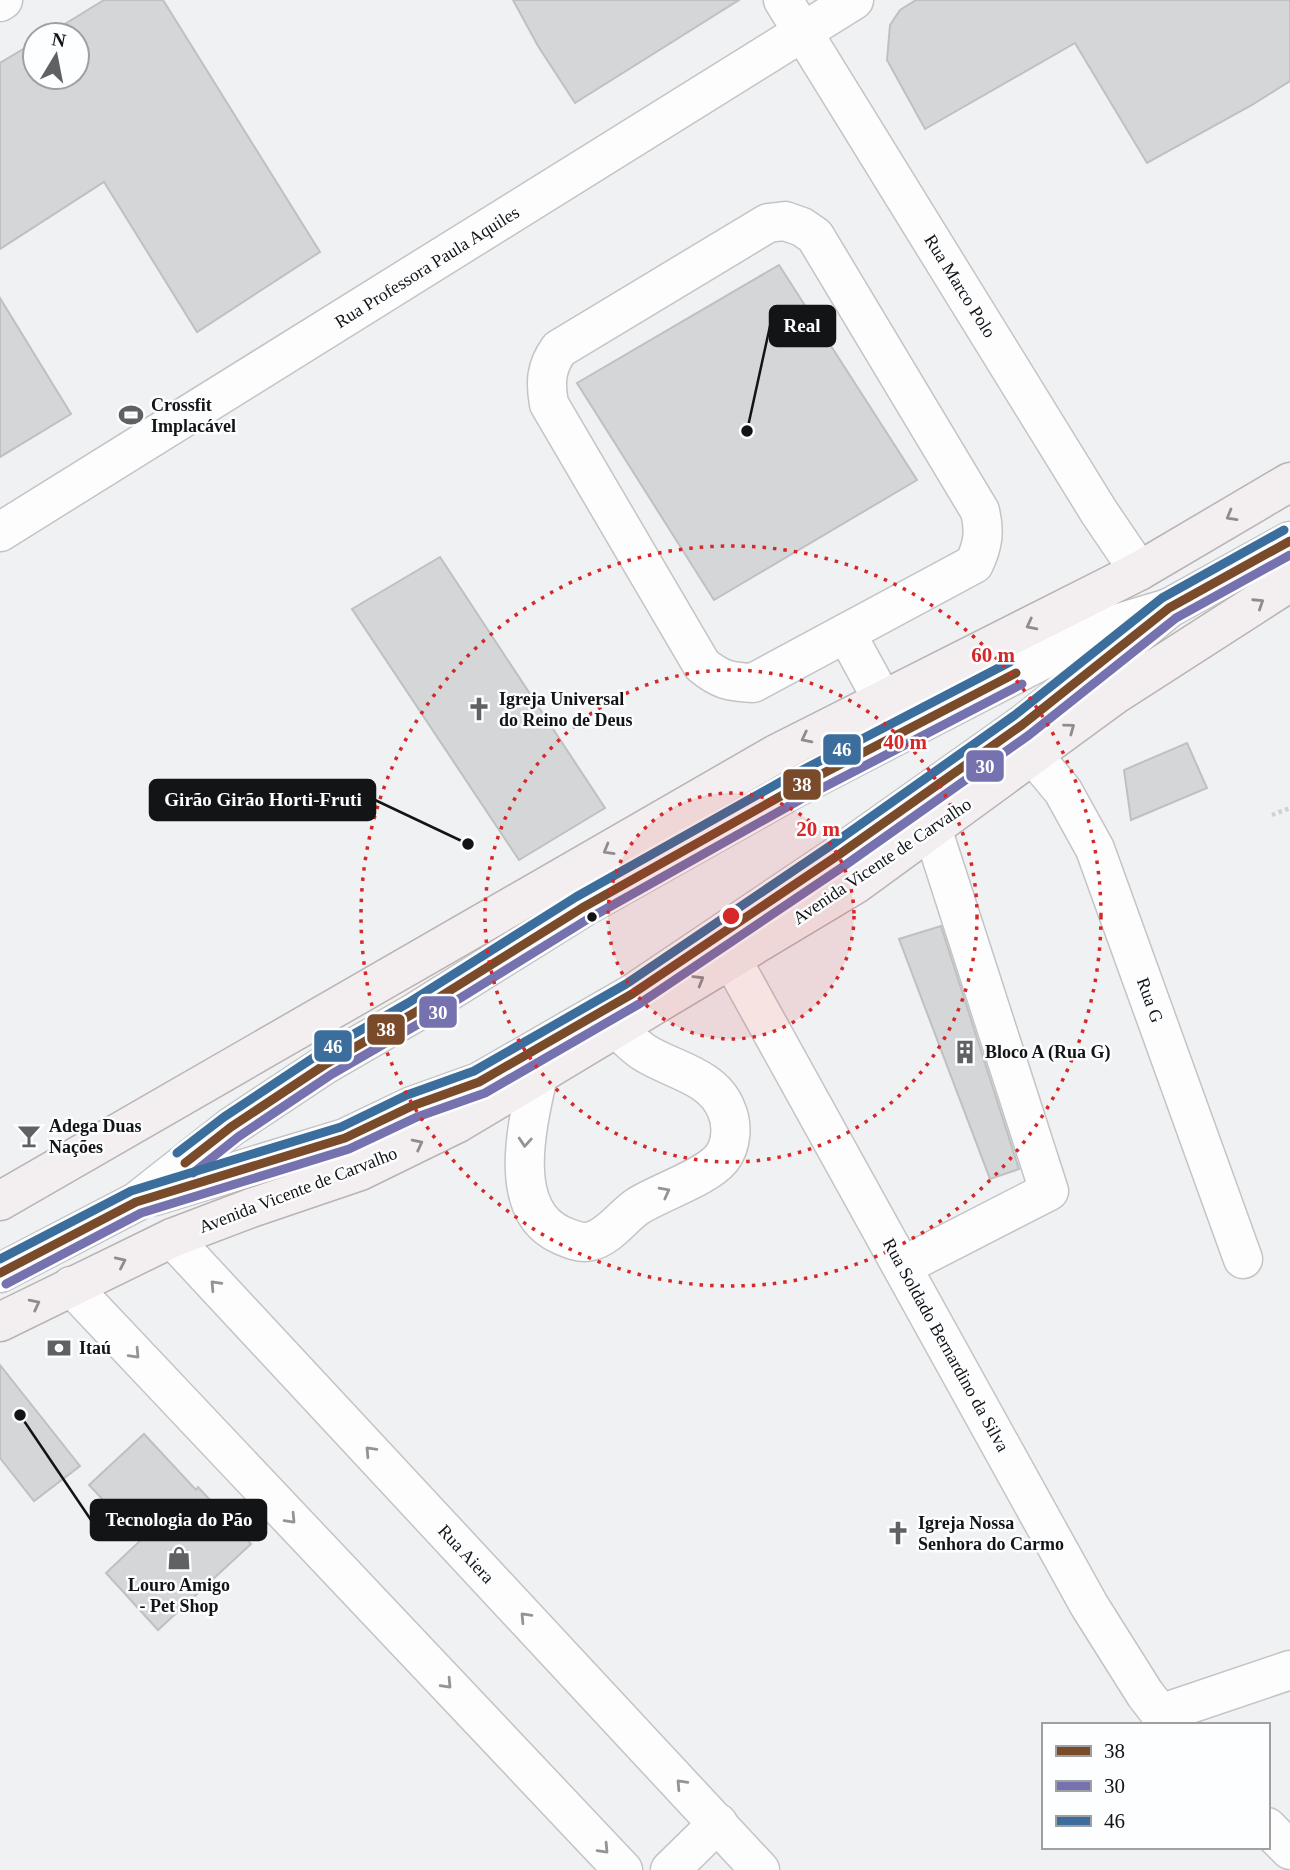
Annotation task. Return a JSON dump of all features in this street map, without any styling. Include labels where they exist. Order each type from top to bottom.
[{"type":"main road","points":[[0,1201],[764,761],[1139,570],[1290,482]]},
{"type":"main road","name":"Avenida Vicente de Carvalho","points":[[0,1322],[172,1238],[261,1204],[360,1171],[458,1123],[856,884],[1116,694],[1290,583]]},
{"type":"street","name":"Rua Marco Polo","points":[[783,0],[1092,500],[1139,570]]},
{"type":"street","name":"Rua Professora Paula Aquiles","points":[[0,532],[854,0]]},
{"type":"street","points":[[785,221],[802,227],[815,236],[980,512],[984,530],[982,548],[974,564],[846,633],[753,683],[732,682],[715,677],[702,665],[549,404],[545,383],[550,362],[559,349],[768,223],[785,221]]},
{"type":"street","points":[[0,1273],[136,1202],[345,1138],[412,1106],[479,1083],[632,995],[837,856],[1022,725],[1169,608],[1290,541]]},
{"type":"street","points":[[136,1202],[231,1127],[294,1085],[582,908],[797,787],[1087,637],[1119,623],[1169,608]]},
{"type":"street","points":[[846,633],[882,699]]},
{"type":"street","name":"Rua G","points":[[1033,755],[1063,791],[1096,849],[1243,1259]]},
{"type":"street","points":[[903,1266],[1049,1191],[932,828]]},
{"type":"street","name":"Rua Soldado Bernardino da Silva","points":[[732,960],[1089,1605],[1164,1719]]},
{"type":"street","points":[[538,1076],[526,1128],[524,1159],[527,1186],[536,1214],[550,1230],[570,1239],[592,1241],[638,1206],[709,1169],[720,1160],[729,1140],[730,1125],[721,1098],[709,1086],[644,1053],[617,1029]]},
{"type":"street","name":"Rua Aiera","points":[[172,1238],[760,1870]]},
{"type":"street","points":[[71,1286],[623,1870]]},
{"type":"street","points":[[1164,1719],[1290,1670]]},
{"type":"street","points":[[670,1870],[718,1823]]},
{"type":"street","points":[[1269,1829],[1290,1850]]},
{"type":"path","points":[[1272,815],[1290,808]]},
{"type":"building","points":[[104,0],[163,0],[320,252],[197,332],[104,182],[0,249],[0,63],[21,50],[21,91],[91,91],[91,21],[70,21]]},
{"type":"building","points":[[513,0],[739,0],[575,103],[538,46]]},
{"type":"building","points":[[916,0],[1290,0],[1290,81],[1147,163],[1075,43],[925,129],[887,60],[890,25],[900,10]]},
{"type":"building","points":[[779,265],[917,480],[714,600],[577,383]]},
{"type":"building","points":[[0,298],[71,414],[0,457]]},
{"type":"building","name":"Igreja Universal do Reino de Deus","points":[[440,557],[605,808],[519,860],[352,609]]},
{"type":"building","points":[[1187,743],[1207,788],[1131,820],[1124,770]]},
{"type":"building","name":"Bloco A (Rua G)","points":[[941,926],[1019,1169],[990,1179],[899,939]]},
{"type":"building","points":[[0,1365],[80,1466],[34,1501],[0,1458]]},
{"type":"building","name":"Louro Amigo - Pet Shop","points":[[144,1434],[251,1544],[158,1630],[106,1573],[141,1540],[89,1485]]},
{"type":"transit line","name":"46","points":[[0,1259],[131,1191],[341,1127],[407,1095],[474,1071],[626,984],[830,846],[1015,715],[1162,598],[1284,530]]},
{"type":"transit line","name":"38","points":[[0,1273],[136,1202],[345,1138],[412,1106],[479,1082],[632,994],[837,856],[1022,725],[1169,608],[1290,541]]},
{"type":"transit line","name":"30","points":[[6,1284],[141,1213],[349,1149],[417,1117],[485,1093],[639,1004],[844,866],[1029,735],[1176,618],[1290,555]]},
{"type":"transit line","name":"46","points":[[177,1153],[224,1117],[319,1054],[408,1003],[576,897],[791,776],[1010,662]]},
{"type":"transit line","name":"38","points":[[185,1163],[231,1127],[326,1064],[414,1013],[582,908],[797,787],[1016,673]]},
{"type":"transit line","name":"30","points":[[193,1173],[238,1137],[332,1074],[588,919],[803,798],[1022,684]]},
{"type":"place","name":"Crossfit Implacável","points":[[131,415]]},
{"type":"place","name":"Real","points":[[747,431]]},
{"type":"place","name":"Igreja Universal do Reino de Deus","points":[[479,709]]},
{"type":"place","name":"Girão Girão Horti-Fruti","points":[[468,844]]},
{"type":"place","name":"Bloco A (Rua G)","points":[[965,1052]]},
{"type":"place","name":"Adega Duas Nações","points":[[29,1136]]},
{"type":"place","name":"Itaú","points":[[59,1348]]},
{"type":"place","name":"Tecnologia do Pão","points":[[20,1415]]},
{"type":"place","name":"Igreja Nossa Senhora do Carmo","points":[[898,1533]]},
{"type":"place","name":"Louro Amigo - Pet Shop","points":[[179,1558]]}]
